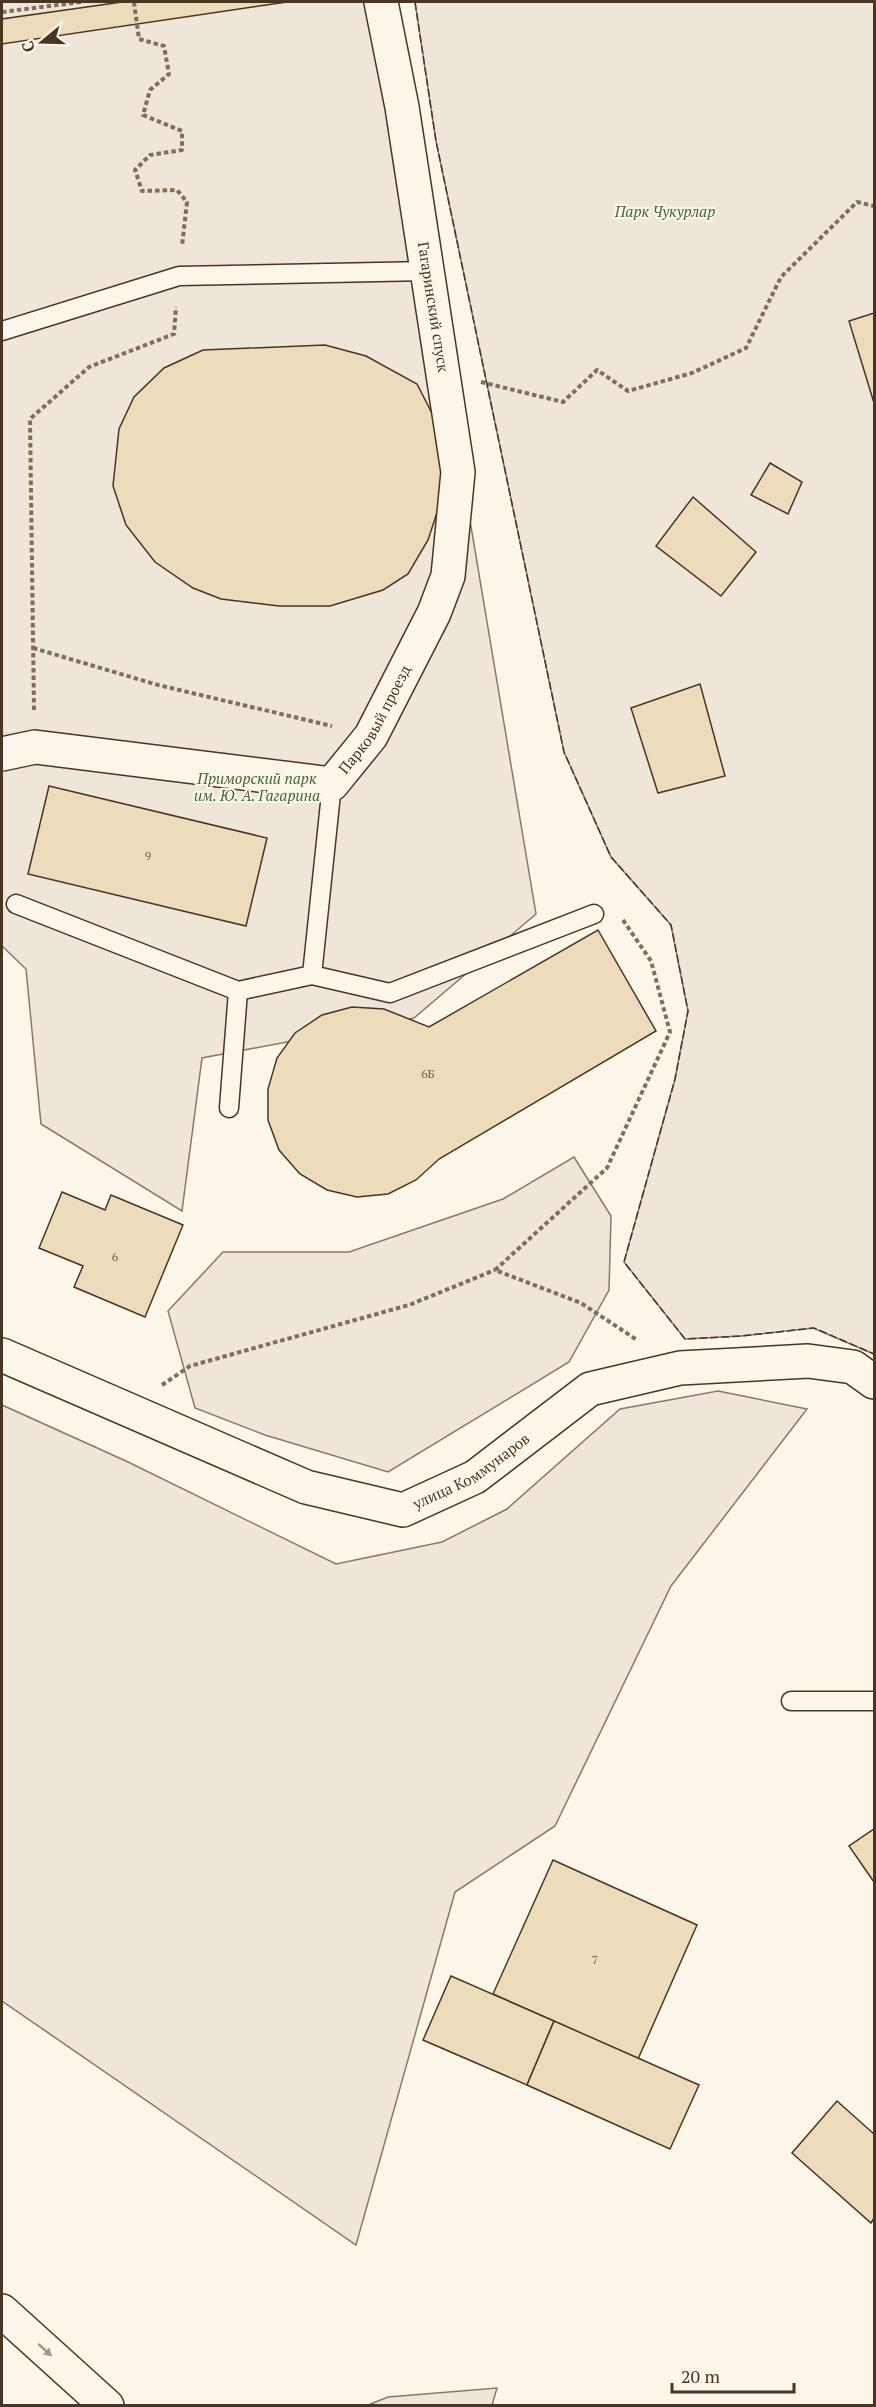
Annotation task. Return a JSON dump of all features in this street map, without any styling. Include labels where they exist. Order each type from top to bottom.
[{"type":"street","name":"Гагаринский спуск","points":[[381,2],[402,108],[458,472],[448,576],[434,613]]},
{"type":"street","name":"Парковый проезд","points":[[2,754],[35,747],[332,784],[371,736],[434,613]]},
{"type":"street","name":"улица Коммунаров","points":[[2,1355],[306,1487],[403,1510],[475,1477],[591,1389],[680,1368],[808,1361],[853,1366],[874,1382]]},
{"type":"street","points":[[2,2311],[107,2406]]},
{"type":"lane","points":[[2,331],[180,276],[427,271]]},
{"type":"lane","points":[[312,975],[332,784]]},
{"type":"lane","points":[[16,904],[238,991],[312,975],[390,993],[594,914]]},
{"type":"lane","points":[[230,1108],[238,991]]},
{"type":"lane","points":[[791,1701],[874,1701]]},
{"type":"path","points":[[2,12],[81,2]]},
{"type":"path","points":[[35,747],[30,419],[88,366],[174,334],[187,202],[177,189],[142,191],[135,170],[150,155],[182,150],[182,131],[143,115],[150,90],[169,74],[164,46],[139,39],[134,2]]},
{"type":"path","points":[[443,373],[563,402],[597,369],[628,391],[692,373],[746,348],[781,277],[857,202],[874,206]]},
{"type":"path","points":[[33,648],[158,685],[371,736]]},
{"type":"path","points":[[151,1420],[162,1382],[189,1366],[409,1305],[495,1270],[607,1168],[670,1032],[651,961],[613,905],[594,914]]},
{"type":"path","points":[[495,1270],[581,1304],[680,1368]]},
{"type":"green space","name":"Приморский парк им. Ю. А. Гагарина","points":[[2,2],[383,2],[536,914],[414,1018],[202,1058],[182,1211],[41,1124],[26,969],[2,946]]},
{"type":"green space","name":"Парк Чукурлар","points":[[415,2],[874,2],[874,1354],[813,1328],[741,1336],[685,1339],[624,1262],[675,1079],[688,1011],[671,925],[611,857],[564,752],[436,141]]},
{"type":"green space","points":[[574,1157],[611,1216],[609,1290],[569,1362],[388,1472],[265,1435],[195,1408],[168,1311],[223,1252],[349,1252],[503,1199]]},
{"type":"green space","points":[[718,1391],[807,1409],[671,1586],[555,1826],[455,1892],[356,2245],[2,2001],[2,1405],[126,1461],[336,1564],[442,1542],[507,1509],[620,1409]]},
{"type":"green space","points":[[497,2388],[492,2405],[368,2405],[388,2397]]},
{"type":"building","points":[[122,2],[287,2],[2,44],[2,19]]},
{"type":"building","points":[[874,313],[874,403],[849,321]]},
{"type":"building","points":[[325,345],[366,356],[417,384],[439,427],[447,482],[428,540],[408,574],[383,590],[330,606],[279,606],[221,599],[193,588],[155,562],[126,525],[113,486],[119,429],[134,397],[164,368],[203,350]]},
{"type":"building","points":[[770,463],[802,482],[788,514],[751,495]]},
{"type":"building","points":[[693,497],[756,552],[721,596],[656,546]]},
{"type":"building","points":[[700,684],[725,776],[658,793],[631,708]]},
{"type":"building","points":[[49,786],[267,838],[246,926],[28,874]]},
{"type":"building","points":[[598,930],[656,1031],[439,1159],[416,1180],[388,1194],[357,1197],[327,1190],[300,1174],[279,1150],[268,1120],[268,1089],[277,1058],[295,1033],[322,1015],[352,1007],[384,1009],[429,1027]]},
{"type":"building","points":[[62,1192],[105,1210],[111,1195],[183,1225],[145,1317],[74,1287],[83,1266],[39,1248]]},
{"type":"building","points":[[874,1829],[874,1882],[849,1846]]},
{"type":"building","points":[[553,1860],[697,1925],[638,2059],[493,1994]]},
{"type":"building","points":[[451,1976],[554,2021],[527,2085],[423,2040]]},
{"type":"building","points":[[554,2021],[699,2085],[670,2149],[527,2085]]},
{"type":"building","points":[[837,2101],[874,2134],[874,2218],[871,2223],[792,2153]]},
{"type":"fence","points":[[415,2],[436,141],[564,752],[611,857],[671,925],[688,1011],[675,1079],[624,1262],[685,1339],[814,1328],[874,1354]]}]
